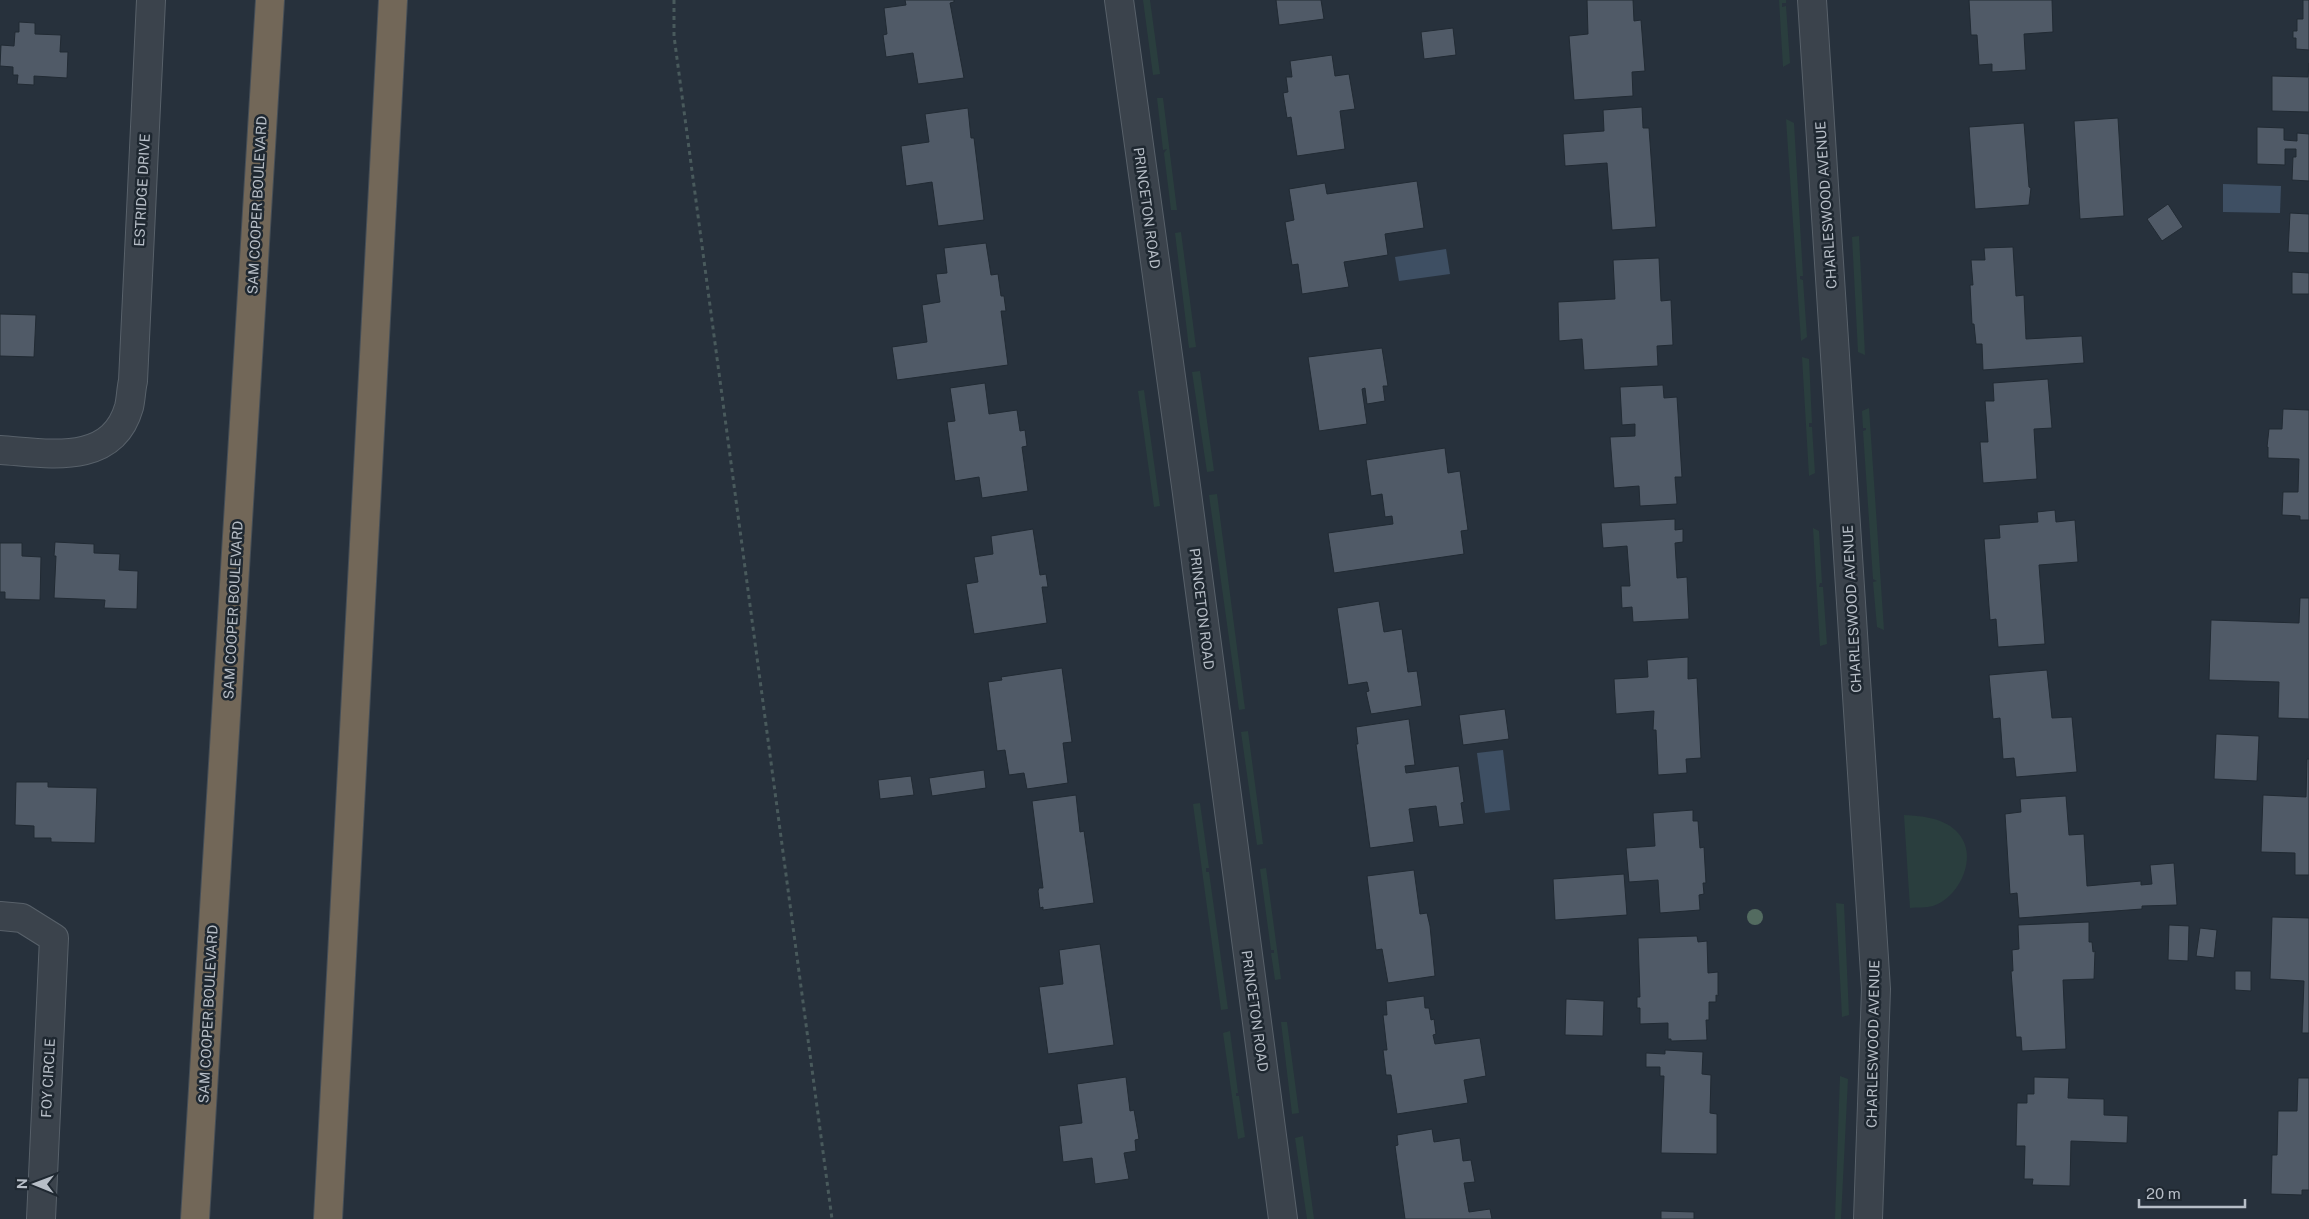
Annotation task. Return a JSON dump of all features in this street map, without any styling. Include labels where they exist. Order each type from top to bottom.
[{"type":"highway","name":"SAM COOPER BOULEVARD","points":[[196,1219],[270,0]]},
{"type":"highway","points":[[328,1219],[393,0]]},
{"type":"street","name":"ESTRIDGE DRIVE","points":[[0,450],[83,452],[104,444],[118,430],[129,408],[133,381],[151,0]]},
{"type":"street","name":"PRINCETON ROAD","points":[[1119,0],[1185,477],[1283,1219]]},
{"type":"street","name":"CHARLESWOOD AVENUE","points":[[1812,0],[1876,989],[1868,1219]]},
{"type":"street","name":"FOY CIRCLE","points":[[0,916],[22,918],[54,938],[41,1219]]},
{"type":"path","points":[[674,0],[675,46],[832,1219]]},
{"type":"green space","points":[[1143,0],[1150,0],[1160,74],[1153,75]]},
{"type":"green space","points":[[1779,0],[1786,0],[1786,3],[1782,3],[1782,7],[1786,6],[1790,63],[1783,67]]},
{"type":"green space","points":[[1157,98],[1163,98],[1177,210],[1171,210],[1164,153],[1167,149],[1163,150]]},
{"type":"green space","points":[[1786,119],[1794,123],[1803,276],[1800,276],[1800,279],[1803,280],[1807,337],[1801,341]]},
{"type":"green space","points":[[1181,232],[1196,347],[1189,348],[1175,233]]},
{"type":"green space","points":[[1859,236],[1865,355],[1858,352],[1852,237]]},
{"type":"green space","points":[[1802,357],[1809,359],[1812,423],[1809,423],[1809,427],[1812,427],[1815,473],[1809,476]]},
{"type":"green space","points":[[1200,371],[1214,471],[1207,472],[1192,372]]},
{"type":"green space","points":[[1144,390],[1160,506],[1154,507],[1138,391]]},
{"type":"green space","points":[[1869,408],[1884,630],[1877,627],[1873,582],[1877,581],[1873,579],[1863,431],[1866,428],[1863,428],[1862,411]]},
{"type":"green space","points":[[1217,494],[1245,709],[1239,710],[1209,495]]},
{"type":"green space","points":[[1813,528],[1819,531],[1822,583],[1820,583],[1819,587],[1823,587],[1827,644],[1820,646]]},
{"type":"green space","points":[[1248,731],[1263,844],[1257,845],[1241,732]]},
{"type":"green space","points":[[1200,803],[1209,868],[1206,868],[1206,872],[1209,872],[1228,1009],[1221,1010],[1193,804]]},
{"type":"green space","points":[[1904,815],[1926,817],[1947,824],[1958,833],[1964,842],[1967,853],[1964,875],[1951,894],[1933,906],[1910,908]]},
{"type":"green space","points":[[1266,868],[1281,979],[1275,980],[1271,953],[1274,953],[1274,950],[1271,950],[1260,869]]},
{"type":"green space","points":[[1836,903],[1844,904],[1849,1015],[1842,1017]]},
{"type":"green space","points":[[1281,1022],[1287,1022],[1299,1113],[1292,1114]]},
{"type":"green space","points":[[1230,1031],[1238,1093],[1236,1093],[1236,1096],[1239,1096],[1245,1137],[1238,1139],[1223,1033]]},
{"type":"green space","points":[[1840,1076],[1848,1079],[1841,1219],[1835,1219]]},
{"type":"green space","points":[[1303,1136],[1314,1219],[1307,1219],[1295,1138]]},
{"type":"water","points":[[2223,184],[2281,186],[2280,213],[2223,212]]},
{"type":"water","points":[[1446,249],[1450,274],[1399,281],[1395,257]]},
{"type":"water","points":[[1503,750],[1510,810],[1485,813],[1477,753]]},
{"type":"building","points":[[905,0],[954,0],[954,2],[950,3],[964,78],[918,84],[913,53],[886,57],[883,35],[887,34],[884,8],[906,5]]},
{"type":"building","points":[[1276,0],[1321,0],[1324,19],[1279,25]]},
{"type":"building","points":[[1587,0],[1633,0],[1634,21],[1641,20],[1645,71],[1632,72],[1633,96],[1574,100],[1569,36],[1588,34]]},
{"type":"building","points":[[1969,0],[2052,0],[2053,32],[2024,34],[2026,70],[1992,72],[1992,64],[1979,65],[1977,35],[1971,35]]},
{"type":"building","points":[[2303,0],[2309,0],[2309,50],[2296,49],[2296,38],[2293,38],[2293,31],[2297,31],[2297,19],[2303,19]]},
{"type":"building","points":[[19,22],[35,23],[35,34],[61,35],[60,52],[68,52],[67,78],[34,76],[34,85],[17,84],[18,75],[13,75],[13,67],[0,66],[1,45],[14,46],[15,32],[19,32]]},
{"type":"building","points":[[1453,28],[1456,55],[1424,59],[1421,32]]},
{"type":"building","points":[[1332,55],[1335,76],[1349,74],[1355,109],[1340,111],[1345,149],[1297,156],[1291,117],[1287,118],[1283,93],[1288,92],[1286,77],[1292,77],[1290,61]]},
{"type":"building","points":[[2309,63],[2309,112],[2272,111],[2272,76],[2308,77]]},
{"type":"building","points":[[1642,107],[1643,128],[1649,128],[1656,227],[1612,230],[1607,163],[1565,166],[1563,134],[1604,131],[1603,110]]},
{"type":"building","points":[[968,108],[971,138],[974,138],[984,220],[938,226],[932,182],[906,186],[901,146],[929,142],[925,114]]},
{"type":"building","points":[[2118,118],[2124,216],[2080,219],[2074,121]]},
{"type":"building","points":[[2024,123],[2029,187],[2031,188],[2029,205],[1975,209],[1969,127]]},
{"type":"building","points":[[2257,127],[2284,128],[2284,140],[2297,141],[2297,133],[2309,134],[2309,181],[2292,180],[2293,157],[2296,157],[2296,149],[2285,149],[2285,165],[2257,164]]},
{"type":"building","points":[[1417,181],[1424,228],[1385,234],[1388,255],[1344,262],[1349,287],[1302,294],[1298,264],[1292,265],[1285,222],[1294,220],[1289,189],[1325,183],[1327,194]]},
{"type":"building","points":[[2168,204],[2183,227],[2162,241],[2147,219]]},
{"type":"building","points":[[2290,213],[2309,214],[2309,253],[2288,252]]},
{"type":"building","points":[[986,243],[991,275],[998,274],[1001,296],[1004,296],[1006,311],[1001,311],[1008,365],[897,380],[892,347],[927,342],[922,305],[940,302],[936,274],[947,273],[944,248]]},
{"type":"building","points":[[2013,247],[2016,296],[2024,295],[2026,339],[2082,336],[2084,363],[1983,370],[1982,344],[1976,344],[1974,324],[1972,324],[1970,285],[1973,285],[1971,260],[1985,260],[1984,248]]},
{"type":"building","points":[[1659,258],[1661,301],[1671,300],[1673,345],[1657,346],[1658,366],[1584,370],[1582,339],[1559,341],[1558,302],[1615,299],[1613,260]]},
{"type":"building","points":[[2292,272],[2309,273],[2309,294],[2292,294]]},
{"type":"building","points":[[0,314],[36,315],[34,357],[0,356]]},
{"type":"building","points":[[1382,348],[1388,386],[1383,386],[1385,401],[1367,404],[1365,388],[1362,389],[1367,424],[1319,431],[1308,357]]},
{"type":"building","points":[[2048,379],[2052,428],[2034,429],[2037,479],[1983,483],[1980,442],[1988,442],[1985,401],[1994,401],[1993,383]]},
{"type":"building","points":[[985,383],[989,414],[1017,410],[1020,431],[1025,430],[1027,446],[1022,447],[1028,491],[982,498],[979,477],[955,481],[947,422],[955,421],[950,388]]},
{"type":"building","points":[[1663,385],[1664,398],[1677,397],[1682,477],[1675,477],[1677,504],[1640,506],[1639,486],[1614,488],[1610,437],[1635,436],[1635,424],[1622,425],[1620,387]]},
{"type":"building","points":[[2283,409],[2309,410],[2309,520],[2300,520],[2300,516],[2282,515],[2283,492],[2298,492],[2299,459],[2268,458],[2269,429],[2282,429]]},
{"type":"building","points":[[1445,448],[1448,473],[1460,471],[1468,530],[1461,531],[1464,554],[1334,573],[1328,533],[1393,524],[1392,516],[1385,517],[1382,494],[1371,496],[1366,460]]},
{"type":"building","points":[[2055,510],[2056,522],[2075,520],[2078,562],[2039,565],[2045,644],[1998,647],[1996,619],[1990,620],[1984,539],[2000,538],[1999,525],[2038,522],[2037,512]]},
{"type":"building","points":[[1675,519],[1675,530],[1683,529],[1683,542],[1675,543],[1677,578],[1687,577],[1689,619],[1633,622],[1632,607],[1622,608],[1621,586],[1630,586],[1627,546],[1603,548],[1601,523]]},
{"type":"building","points":[[1033,529],[1040,575],[1046,574],[1048,587],[1042,587],[1047,623],[974,634],[966,584],[978,582],[974,557],[993,554],[991,536]]},
{"type":"building","points":[[55,542],[94,544],[94,553],[120,554],[119,570],[138,571],[137,609],[104,608],[105,600],[54,598]]},
{"type":"building","points":[[0,543],[22,543],[22,556],[41,557],[40,600],[5,599],[5,592],[0,592]]},
{"type":"building","points":[[2300,598],[2309,598],[2309,719],[2278,718],[2279,682],[2209,680],[2211,620],[2299,623]]},
{"type":"building","points":[[1379,601],[1384,632],[1402,629],[1408,672],[1417,671],[1422,706],[1371,714],[1366,692],[1369,691],[1367,682],[1348,685],[1337,608]]},
{"type":"building","points":[[1688,657],[1688,679],[1697,678],[1701,758],[1686,759],[1687,773],[1658,775],[1656,730],[1653,730],[1654,711],[1616,714],[1614,679],[1648,677],[1647,660]]},
{"type":"building","points":[[1062,668],[1072,742],[1063,743],[1068,783],[1027,789],[1024,773],[1009,775],[1005,750],[997,751],[988,682],[1002,680],[1001,677]]},
{"type":"building","points":[[2047,670],[2052,718],[2072,717],[2077,772],[2016,777],[2014,758],[2003,759],[2000,718],[1993,719],[1989,675]]},
{"type":"building","points":[[1505,709],[1509,739],[1463,745],[1459,715]]},
{"type":"building","points":[[1409,719],[1415,765],[1405,766],[1406,773],[1459,766],[1464,802],[1461,803],[1464,824],[1439,827],[1436,806],[1409,809],[1414,842],[1370,848],[1356,744],[1358,744],[1356,727]]},
{"type":"building","points":[[2216,734],[2259,736],[2257,781],[2214,779]]},
{"type":"building","points":[[2307,759],[2309,759],[2309,875],[2295,875],[2295,853],[2261,852],[2263,795],[2306,797]]},
{"type":"building","points":[[984,770],[986,788],[932,796],[929,778]]},
{"type":"building","points":[[911,776],[914,795],[880,799],[878,780]]},
{"type":"building","points":[[16,782],[48,782],[48,787],[97,788],[95,843],[51,842],[51,838],[34,838],[34,826],[15,825]]},
{"type":"building","points":[[1076,795],[1080,832],[1084,831],[1094,903],[1043,910],[1043,907],[1040,908],[1038,891],[1039,888],[1043,888],[1032,801]]},
{"type":"building","points":[[2066,796],[2069,835],[2084,834],[2087,886],[2141,881],[2141,885],[2152,884],[2150,865],[2174,863],[2177,905],[2142,906],[2142,909],[2019,918],[2017,893],[2010,894],[2005,814],[2021,812],[2020,799]]},
{"type":"building","points":[[1693,810],[1693,821],[1698,821],[1700,848],[1704,847],[1706,883],[1703,883],[1704,894],[1699,895],[1700,910],[1660,913],[1658,880],[1629,882],[1626,848],[1655,846],[1653,813]]},
{"type":"building","points":[[1414,870],[1420,914],[1427,913],[1430,926],[1435,976],[1388,983],[1382,949],[1376,950],[1367,876]]},
{"type":"building","points":[[1624,874],[1627,915],[1555,920],[1553,879]]},
{"type":"building","points":[[2272,917],[2309,918],[2309,1033],[2302,1033],[2304,981],[2270,979]]},
{"type":"building","points":[[2089,922],[2089,942],[2092,942],[2093,952],[2095,951],[2094,979],[2063,980],[2066,1049],[2022,1051],[2021,1037],[2016,1037],[2011,971],[2013,971],[2012,950],[2019,949],[2018,925]]},
{"type":"building","points":[[2169,925],[2189,926],[2188,961],[2168,960]]},
{"type":"building","points":[[2200,928],[2217,930],[2214,958],[2196,956]]},
{"type":"building","points":[[1697,936],[1698,942],[1707,941],[1708,973],[1718,972],[1718,996],[1716,995],[1716,1002],[1709,1002],[1709,1020],[1706,1020],[1707,1040],[1671,1041],[1671,1039],[1668,1039],[1668,1023],[1640,1024],[1640,1008],[1637,1008],[1637,997],[1640,997],[1638,938]]},
{"type":"building","points":[[1100,944],[1114,1045],[1048,1054],[1039,987],[1063,984],[1059,950]]},
{"type":"building","points":[[2235,971],[2251,971],[2251,991],[2235,990]]},
{"type":"building","points":[[1424,996],[1425,1008],[1429,1008],[1431,1020],[1434,1019],[1436,1034],[1433,1035],[1435,1044],[1480,1038],[1486,1076],[1464,1080],[1468,1103],[1397,1114],[1391,1075],[1386,1075],[1383,1050],[1387,1050],[1383,1015],[1387,1015],[1386,1001]]},
{"type":"building","points":[[1566,999],[1604,1001],[1603,1036],[1565,1035]]},
{"type":"building","points":[[1665,1050],[1703,1052],[1702,1074],[1711,1075],[1710,1113],[1717,1114],[1717,1154],[1661,1153],[1664,1076],[1660,1076],[1660,1067],[1646,1067],[1646,1053],[1665,1054]]},
{"type":"building","points":[[1126,1077],[1130,1111],[1134,1110],[1139,1139],[1135,1140],[1136,1151],[1124,1153],[1129,1179],[1095,1184],[1092,1158],[1063,1162],[1059,1126],[1082,1123],[1077,1084]]},
{"type":"building","points":[[2034,1077],[2069,1078],[2068,1098],[2104,1099],[2104,1115],[2128,1116],[2127,1143],[2071,1141],[2070,1186],[2032,1185],[2033,1179],[2024,1179],[2025,1146],[2016,1146],[2017,1103],[2027,1103],[2027,1094],[2034,1094]]},
{"type":"building","points":[[2298,1078],[2309,1078],[2309,1190],[2302,1190],[2302,1195],[2271,1194],[2272,1155],[2277,1155],[2278,1111],[2297,1111]]},
{"type":"building","points":[[1432,1129],[1434,1142],[1460,1138],[1463,1161],[1471,1160],[1475,1182],[1464,1183],[1469,1212],[1490,1209],[1492,1219],[1405,1219],[1395,1146],[1398,1145],[1397,1135]]},
{"type":"building","points":[[1661,1211],[1694,1212],[1694,1219],[1661,1219]]}]
